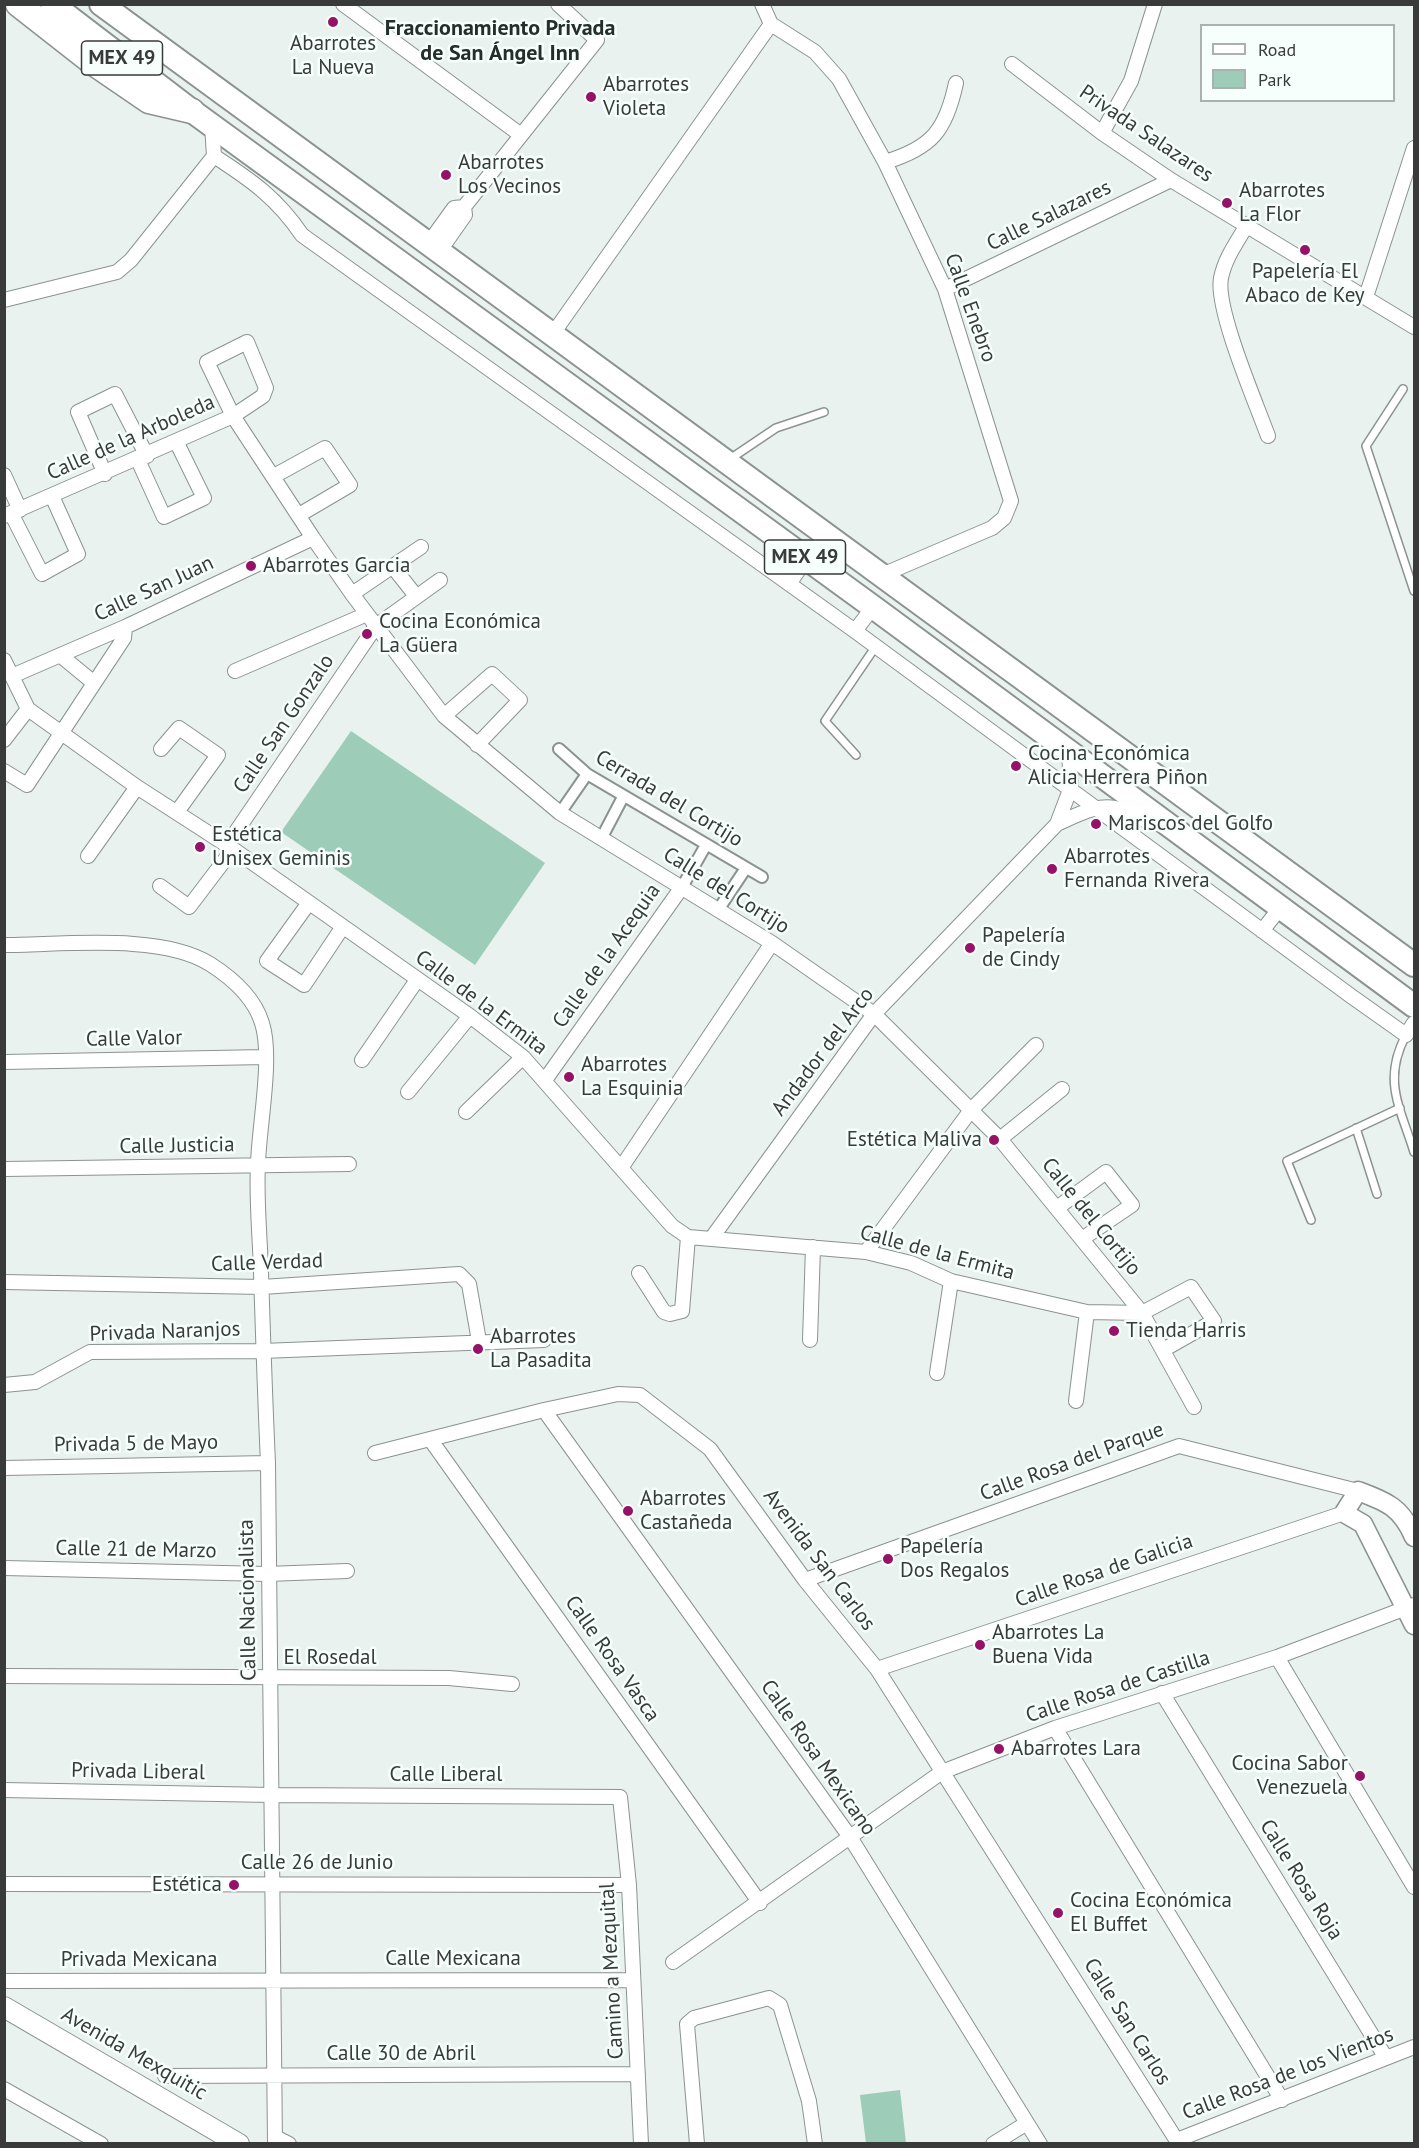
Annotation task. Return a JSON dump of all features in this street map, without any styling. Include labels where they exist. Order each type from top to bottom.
[{"type":"highway","points":[[18,4],[149,101],[192,111]]},
{"type":"main road","name":"MEX 49","points":[[52,4],[192,111],[807,558],[1281,908],[1360,984],[1414,1006]]},
{"type":"main road","name":"MEX 49","points":[[101,4],[1414,965]]},
{"type":"main road","points":[[1170,827],[1190,800]]},
{"type":"main road","name":"Avenida Mexquitic","points":[[4,2007],[228,2141]]},
{"type":"street","points":[[343,4],[521,135]]},
{"type":"street","points":[[433,248],[453,220],[453,208],[464,207],[597,40],[558,4]]},
{"type":"street","points":[[552,335],[771,24],[762,4]]},
{"type":"street","points":[[1102,133],[1131,81],[1155,4]]},
{"type":"street","name":"Calle Enebro","points":[[771,24],[815,52],[840,79],[885,162],[945,290],[1011,501],[1004,518],[992,528],[882,575]]},
{"type":"street","name":"Privada Salazares","points":[[1012,64],[1102,133],[1171,180],[1414,327]]},
{"type":"street","points":[[885,162],[910,154],[936,136],[951,105],[956,83]]},
{"type":"street","points":[[4,300],[117,272],[131,260],[214,156],[212,125]]},
{"type":"street","points":[[1366,297],[1414,148]]},
{"type":"street","points":[[214,156],[260,186],[284,209],[302,235],[1071,787],[1262,931],[1360,984],[1406,1035],[1414,1023]]},
{"type":"street","points":[[284,209],[286,180]]},
{"type":"street","name":"Calle Salazares","points":[[945,290],[1171,180]]},
{"type":"street","points":[[1247,225],[1228,257],[1221,281],[1222,308],[1268,436]]},
{"type":"street","name":"Calle del Cortijo","points":[[266,388],[247,342],[207,362],[233,416],[313,538],[444,716],[560,813],[772,943],[874,1014],[1000,1139],[1057,1208],[1142,1313],[1194,1407]]},
{"type":"street","name":"Calle de la Arboleda","points":[[12,513],[177,443],[233,416],[263,396],[266,388]]},
{"type":"street","points":[[105,474],[78,412],[116,394],[164,517],[204,498],[177,443]]},
{"type":"street","points":[[274,476],[325,448],[350,485],[299,515]]},
{"type":"street","points":[[4,475],[12,513],[42,574],[78,554],[52,496]]},
{"type":"street","name":"Calle San Juan","points":[[12,676],[125,627],[313,538]]},
{"type":"street","points":[[352,594],[421,547]]},
{"type":"street","points":[[789,584],[807,558]]},
{"type":"street","points":[[393,567],[416,596]]},
{"type":"street","name":"Calle San Gonzalo","points":[[160,886],[189,907],[376,626],[440,580]]},
{"type":"street","points":[[855,631],[873,607]]},
{"type":"street","points":[[235,671],[367,614]]},
{"type":"street","points":[[4,771],[27,785],[124,638],[125,627]]},
{"type":"street","points":[[60,655],[94,683]]},
{"type":"street","name":"Calle de la Ermita","points":[[4,660],[28,709],[137,787],[230,847],[342,928],[471,1016],[523,1057],[672,1226],[688,1237],[866,1252],[911,1263],[951,1281],[1087,1311],[1142,1313]]},
{"type":"street","points":[[444,716],[492,674],[520,700],[477,745]]},
{"type":"street","points":[[4,740],[28,709]]},
{"type":"street","points":[[161,749],[179,728],[218,755],[177,812]]},
{"type":"street","name":"Cerrada del Cortijo","points":[[559,749],[587,774],[623,797],[762,877]]},
{"type":"street","name":"Andador del Arco","points":[[711,1239],[874,1014],[1057,824],[1071,787],[1069,752]]},
{"type":"street","points":[[560,813],[587,774]]},
{"type":"street","points":[[88,856],[137,787]]},
{"type":"street","points":[[601,839],[623,797]]},
{"type":"street","points":[[1098,808],[1119,808],[1143,822],[1170,827]]},
{"type":"street","name":"Andador del Arco","points":[[1057,824],[1098,808]]},
{"type":"street","points":[[682,887],[706,845]]},
{"type":"street","points":[[718,910],[746,868]]},
{"type":"street","name":"Calle de la Acequia","points":[[545,1080],[682,887]]},
{"type":"street","points":[[308,904],[267,961],[304,985],[342,928]]},
{"type":"street","points":[[1262,931],[1281,908]]},
{"type":"street","points":[[621,1168],[772,943]]},
{"type":"street","name":"Calle Nacionalista","points":[[4,945],[146,944],[174,948],[208,963],[242,988],[255,1005],[263,1025],[265,1057],[258,1165],[262,1351],[268,1463],[267,1574],[271,1679],[275,2140]]},
{"type":"street","points":[[362,1060],[417,980]]},
{"type":"street","points":[[408,1092],[471,1016]]},
{"type":"street","points":[[866,1252],[971,1110],[1036,1045]]},
{"type":"street","name":"Calle Valor","points":[[4,1062],[265,1057]]},
{"type":"street","points":[[466,1112],[523,1057]]},
{"type":"street","points":[[1000,1139],[1062,1089]]},
{"type":"street","name":"Calle Justicia","points":[[4,1169],[349,1164]]},
{"type":"street","points":[[1057,1208],[1106,1172],[1132,1205],[1082,1239]]},
{"type":"street","points":[[639,1273],[664,1312],[670,1314],[682,1311],[685,1303],[688,1237]]},
{"type":"street","points":[[810,1340],[813,1247]]},
{"type":"street","name":"Calle Verdad","points":[[4,1282],[262,1287],[459,1274],[469,1284],[479,1341]]},
{"type":"street","points":[[937,1373],[951,1281]]},
{"type":"street","points":[[1142,1313],[1191,1287],[1214,1321],[1163,1350]]},
{"type":"street","points":[[1076,1401],[1087,1311]]},
{"type":"street","name":"Privada Naranjos","points":[[4,1385],[35,1382],[90,1352],[262,1351],[544,1340]]},
{"type":"street","name":"Avenida San Carlos","points":[[544,1410],[618,1394],[640,1395],[710,1449],[805,1580],[877,1669],[942,1772]]},
{"type":"street","points":[[375,1453],[544,1410]]},
{"type":"street","name":"Calle Rosa Mexicano","points":[[544,1410],[850,1837],[1040,2144]]},
{"type":"street","name":"Calle Rosa Vasca","points":[[430,1439],[760,1903]]},
{"type":"street","name":"Calle Rosa del Parque","points":[[805,1580],[1179,1446],[1358,1491]]},
{"type":"street","name":"Privada 5 de Mayo","points":[[4,1468],[268,1463]]},
{"type":"street","points":[[1414,1536],[1407,1519],[1395,1507],[1358,1491],[1344,1513],[1363,1524],[1410,1607],[1414,1625]]},
{"type":"street","name":"Calle Rosa de Galicia","points":[[877,1669],[1344,1513]]},
{"type":"street","name":"Calle 21 de Marzo","points":[[4,1568],[267,1574],[347,1571]]},
{"type":"street","name":"Calle Rosa de Castilla","points":[[673,1962],[760,1903],[942,1772],[1055,1728],[1278,1657],[1410,1607]]},
{"type":"street","points":[[1278,1657],[1414,1887]]},
{"type":"street","name":"El Rosedal","points":[[4,1676],[449,1678],[512,1684]]},
{"type":"street","name":"Calle Rosa Roja","points":[[1162,1693],[1386,2058]]},
{"type":"street","points":[[1055,1728],[1282,2100]]},
{"type":"street","name":"Calle San Carlos","points":[[942,1772],[1178,2142]]},
{"type":"street","name":"Privada Liberal","points":[[4,1790],[271,1795]]},
{"type":"street","name":"Calle Liberal","points":[[271,1795],[620,1797]]},
{"type":"street","name":"Camino a Mezquital","points":[[620,1797],[629,1885],[641,2144]]},
{"type":"street","name":"Calle 26 de Junio","points":[[4,1884],[629,1885]]},
{"type":"street","name":"Calle Mexicana","points":[[273,1980],[633,1980]]},
{"type":"street","name":"Privada Mexicana","points":[[4,1981],[273,1980]]},
{"type":"street","points":[[698,2144],[687,2024],[694,2018],[769,1998],[780,2005],[809,2101],[814,2144]]},
{"type":"street","name":"Calle Rosa de los Vientos","points":[[1178,2142],[1414,2047]]},
{"type":"street","name":"Calle 30 de Abril","points":[[165,2076],[638,2074]]},
{"type":"street","points":[[4,2089],[101,2144]]},
{"type":"street","points":[[993,2144],[1027,2123]]},
{"type":"street","points":[[275,2140],[289,2144]]},
{"type":"lane","points":[[1403,388],[1366,446],[1414,591]]},
{"type":"lane","points":[[726,462],[776,428],[824,412]]},
{"type":"lane","points":[[856,755],[825,721],[876,646]]},
{"type":"lane","points":[[1406,1035],[1396,1053],[1392,1085],[1414,1152]]},
{"type":"lane","points":[[1311,1220],[1287,1161],[1400,1108]]},
{"type":"lane","points":[[1356,1128],[1377,1194]]},
{"type":"green space","points":[[351,731],[545,863],[475,965],[281,832]]},
{"type":"green space","points":[[900,2090],[906,2143],[866,2143],[860,2095]]},
{"type":"place","name":"Abarrotes La Nueva","points":[[333,22]]},
{"type":"place","name":"Abarrotes Violeta","points":[[591,97]]},
{"type":"place","name":"Abarrotes Los Vecinos","points":[[446,175]]},
{"type":"place","name":"Abarrotes La Flor","points":[[1227,203]]},
{"type":"place","name":"Papelería El Abaco de Key","points":[[1305,250]]},
{"type":"place","name":"Abarrotes Garcia","points":[[251,566]]},
{"type":"place","name":"Cocina Económica La Güera","points":[[367,634]]},
{"type":"place","name":"Cocina Económica Alicia Herrera Piñon","points":[[1016,766]]},
{"type":"place","name":"Mariscos del Golfo","points":[[1096,824]]},
{"type":"place","name":"Estética Unisex Geminis","points":[[200,847]]},
{"type":"place","name":"Abarrotes Fernanda Rivera","points":[[1052,869]]},
{"type":"place","name":"Papelería de Cindy","points":[[970,948]]},
{"type":"place","name":"Abarrotes La Esquinia","points":[[569,1077]]},
{"type":"place","name":"Estética Maliva","points":[[994,1140]]},
{"type":"place","name":"Tienda Harris","points":[[1114,1331]]},
{"type":"place","name":"Abarrotes La Pasadita","points":[[478,1349]]},
{"type":"place","name":"Abarrotes Castañeda","points":[[628,1511]]},
{"type":"place","name":"Papelería Dos Regalos","points":[[888,1559]]},
{"type":"place","name":"Abarrotes La Buena Vida","points":[[980,1645]]},
{"type":"place","name":"Abarrotes Lara","points":[[999,1749]]},
{"type":"place","name":"Cocina Sabor Venezuela","points":[[1360,1776]]},
{"type":"place","name":"Estética","points":[[234,1885]]},
{"type":"place","name":"Cocina Económica El Buffet","points":[[1058,1913]]},
{"type":"district","name":"Fraccionamiento Privada de San Ángel Inn","points":[[500,42]]}]
